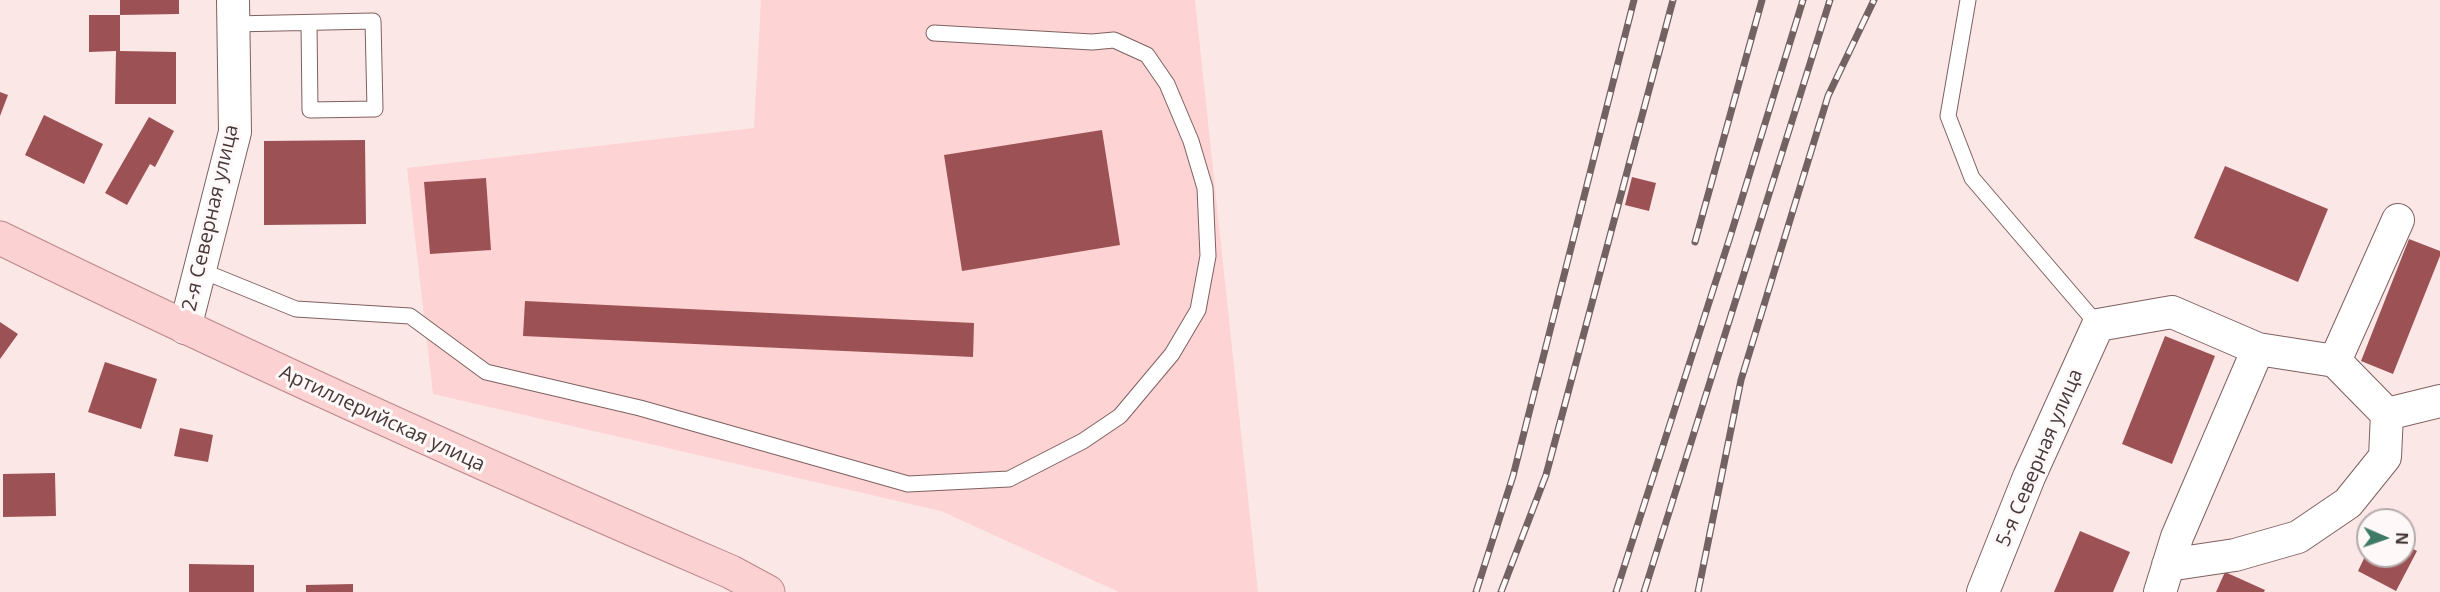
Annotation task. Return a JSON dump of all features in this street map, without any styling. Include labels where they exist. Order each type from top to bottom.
[{"type":"main road","name":"Артиллерийская улица","points":[[0,238],[185,328],[468,459],[731,572],[768,592]]},
{"type":"street","name":"2-я Северная улица","points":[[185,328],[235,132],[233,12]]},
{"type":"street","points":[[2335,361],[2398,220]]},
{"type":"street","points":[[2098,325],[2172,312],[2258,349],[2335,361],[2387,414],[2385,457],[2348,503],[2298,537],[2164,579]]},
{"type":"street","name":"5-я Северная улица","points":[[1983,592],[2029,477],[2098,325]]},
{"type":"street","points":[[2164,579],[2176,537],[2258,349]]},
{"type":"street","points":[[2387,414],[2440,401]]},
{"type":"lane","points":[[1968,0],[1948,116],[1968,168],[1972,178],[2098,325]]},
{"type":"lane","points":[[233,12],[309,23],[374,21],[375,109],[310,110],[309,23]]},
{"type":"lane","points":[[200,270],[296,309],[410,316],[486,372],[640,408],[908,484],[1009,479],[1083,441],[1120,416],[1173,354],[1198,310],[1208,256],[1205,188],[1191,141],[1171,94],[1147,55],[1114,40],[1092,42],[934,33]]},
{"type":"shaded area","points":[[761,0],[1195,0],[1258,592],[1119,592],[941,511],[433,394],[407,168],[754,128]]},
{"type":"building","points":[[120,0],[179,0],[179,14],[120,15]]},
{"type":"building","points":[[89,15],[120,15],[120,51],[176,52],[176,104],[115,104],[116,51],[89,52]]},
{"type":"building","points":[[0,92],[8,95],[0,116]]},
{"type":"building","points":[[44,115],[103,144],[84,184],[25,155]]},
{"type":"building","points":[[149,117],[174,131],[155,167],[150,164],[127,205],[105,193]]},
{"type":"building","points":[[1102,130],[1120,245],[962,271],[944,155]]},
{"type":"building","points":[[365,140],[366,224],[264,225],[264,141]]},
{"type":"building","points":[[2225,166],[2328,209],[2298,282],[2194,238]]},
{"type":"building","points":[[1632,177],[1656,183],[1649,211],[1625,205]]},
{"type":"building","points":[[486,178],[491,250],[430,254],[424,182]]},
{"type":"building","points":[[2409,239],[2440,251],[2440,256],[2393,374],[2361,361]]},
{"type":"building","points":[[525,301],[974,323],[973,357],[523,336]]},
{"type":"building","points":[[0,322],[18,334],[0,359]]},
{"type":"building","points":[[2165,336],[2215,356],[2172,464],[2122,444]]},
{"type":"building","points":[[105,362],[157,379],[141,429],[88,412]]},
{"type":"building","points":[[180,428],[213,435],[208,462],[174,456]]},
{"type":"building","points":[[55,473],[56,516],[3,517],[3,474]]},
{"type":"building","points":[[2080,531],[2130,552],[2113,592],[2054,592]]},
{"type":"building","points":[[189,564],[254,565],[254,592],[189,592]]},
{"type":"building","points":[[2359,568],[2408,568],[2396,591],[2358,571]]},
{"type":"building","points":[[2225,572],[2265,590],[2264,592],[2216,592]]},
{"type":"building","points":[[353,584],[353,592],[306,592],[306,585]]},
{"type":"railway","points":[[1476,592],[1513,476],[1634,0]]},
{"type":"railway","points":[[1501,592],[1546,475],[1673,0]]},
{"type":"railway","points":[[1695,242],[1762,0]]},
{"type":"railway","points":[[1616,592],[1731,234],[1803,0]]},
{"type":"railway","points":[[1644,592],[1830,0]]},
{"type":"railway","points":[[1698,592],[1741,380],[1828,96],[1874,0]]}]
